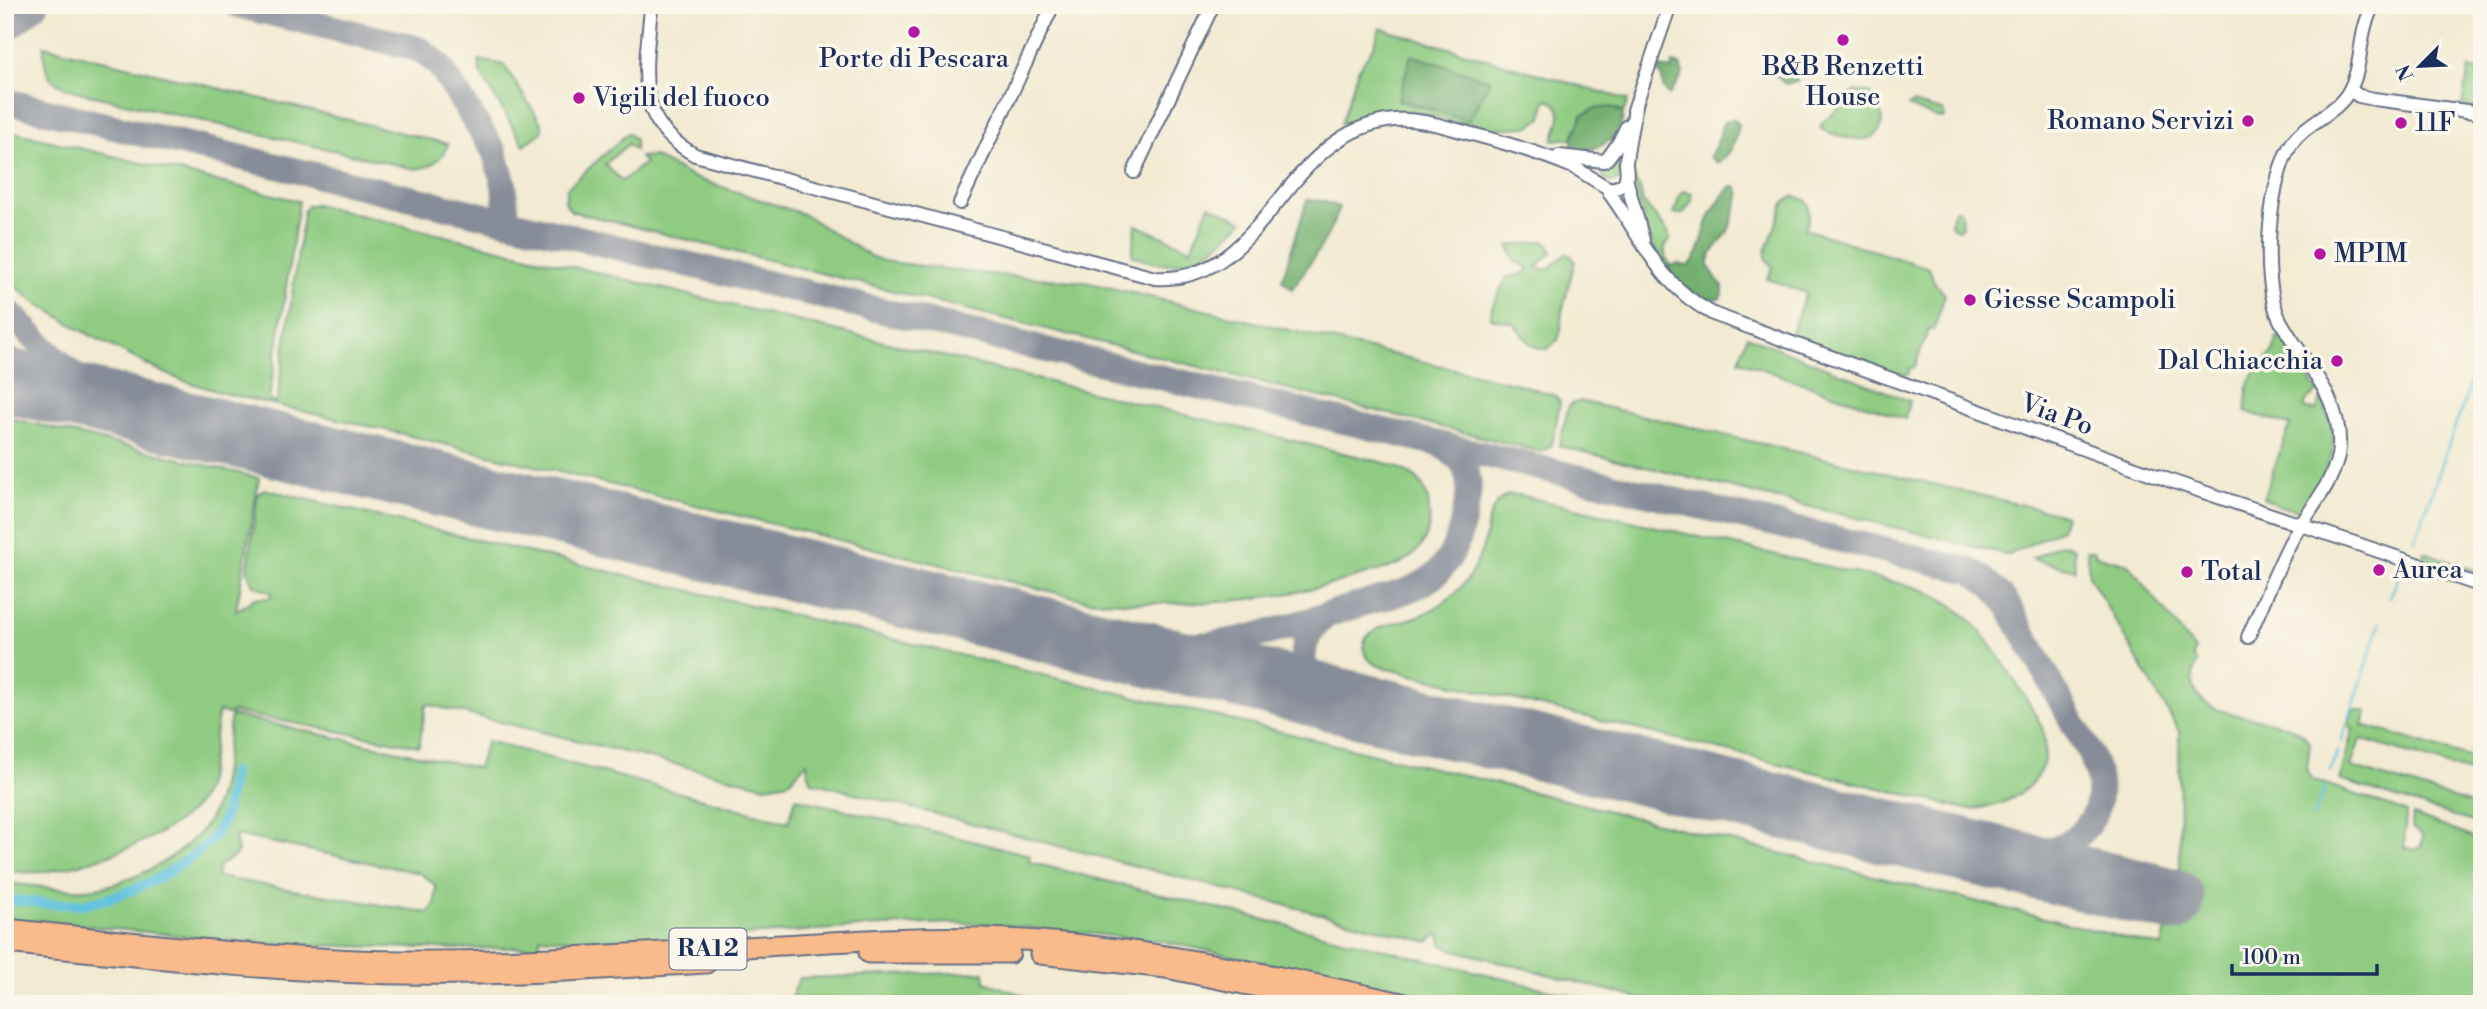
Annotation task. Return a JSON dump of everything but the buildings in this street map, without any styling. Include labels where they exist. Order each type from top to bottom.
[{"type":"highway","name":"RA12","points":[[5,929],[279,955],[400,961],[556,958],[907,939],[1032,941],[1101,946],[1200,960],[1406,1004]]},
{"type":"highway","name":"RA12","points":[[5,943],[283,970],[406,974],[570,971],[881,953],[996,952],[1166,968],[1341,1004]]},
{"type":"street","points":[[960,203],[1053,5]]},
{"type":"street","points":[[1135,172],[1213,5]]},
{"type":"street","points":[[1603,184],[1598,167],[1622,136],[1636,105],[1670,5]]},
{"type":"street","points":[[2248,637],[2301,524],[2336,466],[2339,449],[2336,415],[2323,385],[2277,313],[2270,287],[2269,246],[2275,195],[2286,156],[2298,137],[2342,101],[2350,90],[2363,29],[2374,5]]},
{"type":"street","points":[[651,7],[645,72],[646,96],[656,121],[685,149],[716,163],[1155,278],[1176,278],[1206,270],[1232,252],[1317,155],[1342,136],[1369,125],[1402,120],[1428,122],[1542,154],[1616,159],[1626,173]]},
{"type":"street","points":[[2350,90],[2359,96],[2374,99],[2482,113]]},
{"type":"street","points":[[1542,154],[1603,184],[1621,185],[1626,173],[1628,143],[1636,105]]},
{"type":"street","name":"Via Po","points":[[1626,173],[1644,244]]},
{"type":"street","name":"Via Po","points":[[1603,184],[1670,283],[1687,298],[1713,314],[2174,482],[2482,586]]},
{"type":"green space","points":[[1380,28],[1628,100],[1623,113],[1617,109],[1582,115],[1572,138],[1553,140],[1560,112],[1548,99],[1542,118],[1528,127],[1482,129],[1410,111],[1376,113],[1341,124],[1358,70],[1374,46]]},
{"type":"green space","points":[[44,46],[448,144],[436,162],[415,169],[94,96],[63,87],[50,77],[44,59]]},
{"type":"green space","points":[[1411,55],[1490,80],[1469,121],[1398,100]]},
{"type":"green space","points":[[479,60],[504,65],[542,124],[542,132],[524,145],[480,73]]},
{"type":"green space","points":[[1673,63],[1680,65],[1683,74],[1669,96],[1663,87],[1662,75],[1655,71],[1657,66],[1671,70]]},
{"type":"green space","points":[[2469,68],[2482,71],[2482,110],[2462,105]]},
{"type":"green space","points":[[1774,69],[1796,76],[1797,82],[1785,84],[1772,72]]},
{"type":"green space","points":[[1856,91],[1870,94],[1881,113],[1880,130],[1875,136],[1867,139],[1847,138],[1821,129],[1822,123],[1836,111],[1843,99]]},
{"type":"green space","points":[[1912,103],[1943,111],[1945,116],[1934,117],[1908,106]]},
{"type":"green space","points":[[1611,107],[1623,113],[1622,122],[1613,137],[1598,147],[1573,149],[1572,140],[1582,115],[1594,109]]},
{"type":"green space","points":[[1727,120],[1738,123],[1737,134],[1730,151],[1718,163],[1710,157],[1722,125]]},
{"type":"green space","points":[[5,130],[299,201],[269,400],[274,402],[277,402],[278,396],[304,210],[308,205],[318,205],[1385,463],[1402,469],[1421,483],[1428,499],[1427,533],[1415,553],[1399,564],[1297,592],[1262,598],[1193,603],[1086,600],[223,393],[158,370],[82,331],[29,298],[5,277]]},
{"type":"green space","points":[[628,133],[635,140],[635,150],[628,144],[605,164],[622,181],[645,163],[640,157],[653,156],[692,177],[803,214],[870,256],[883,261],[975,273],[1086,282],[1522,385],[1554,395],[1560,402],[1552,445],[1542,452],[571,211],[565,202],[567,188]]},
{"type":"green space","points":[[1612,164],[1618,167],[1621,173],[1618,179],[1612,182],[1606,179],[1603,173],[1606,167]]},
{"type":"green space","points":[[1631,175],[1640,188],[1643,202],[1668,232],[1670,240],[1665,252],[1670,264],[1667,270],[1649,236]]},
{"type":"green space","points":[[1732,186],[1736,186],[1740,194],[1734,215],[1728,232],[1709,261],[1711,271],[1723,286],[1723,294],[1719,299],[1711,299],[1697,295],[1667,270],[1677,264],[1688,266],[1695,259],[1712,212]]},
{"type":"green space","points":[[1684,191],[1692,193],[1692,201],[1683,214],[1674,214],[1680,194]]},
{"type":"green space","points":[[1794,196],[1808,203],[1809,214],[1805,229],[1929,268],[1937,286],[1945,294],[1934,330],[1929,328],[1915,366],[1909,369],[1906,375],[1790,335],[1806,293],[1767,279],[1773,267],[1766,259],[1766,252],[1784,203]]},
{"type":"green space","points":[[1307,200],[1323,201],[1339,207],[1325,240],[1292,289],[1282,280]]},
{"type":"green space","points":[[1209,205],[1243,221],[1219,244],[1193,259],[1179,263],[1164,264],[1132,255],[1136,225],[1191,249]]},
{"type":"green space","points":[[1956,209],[1961,212],[1962,227],[1958,230],[1951,225],[1952,214]]},
{"type":"green space","points":[[1543,241],[1549,245],[1552,252],[1537,267],[1549,268],[1565,254],[1575,261],[1558,340],[1547,349],[1531,344],[1514,323],[1491,317],[1492,307],[1507,277],[1523,274],[1529,267],[1515,262],[1509,246]]},
{"type":"green space","points":[[1747,336],[1910,401],[1905,419],[1739,361]]},
{"type":"green space","points":[[2277,337],[2283,337],[2318,392],[2308,399],[2305,409],[2317,410],[2321,398],[2333,433],[2332,454],[2328,464],[2300,511],[2282,507],[2263,498],[2290,425],[2246,412],[2249,383],[2270,356]]},
{"type":"green space","points":[[1580,401],[2065,515],[2061,529],[2009,555],[1559,446],[1568,408]]},
{"type":"green space","points":[[5,417],[259,478],[236,611],[255,598],[270,598],[272,593],[254,585],[247,572],[258,494],[264,489],[1475,778],[2162,947],[2180,866],[2179,731],[2089,576],[2087,550],[2095,551],[2095,555],[2128,564],[2195,650],[2193,657],[2197,662],[2193,684],[2200,699],[2215,709],[2280,724],[2298,731],[2310,743],[2307,768],[2311,779],[2406,812],[2404,847],[2414,850],[2421,847],[2423,835],[2412,828],[2413,815],[2482,841],[2482,1004],[1661,1004],[1447,948],[1443,946],[1440,935],[1436,934],[1428,942],[812,782],[807,762],[789,782],[765,786],[426,704],[419,746],[219,711],[205,790],[195,806],[179,821],[134,845],[84,863],[43,872],[5,871]]},
{"type":"green space","points":[[1508,495],[1519,495],[1915,587],[1951,604],[1965,615],[1988,641],[2036,715],[2043,731],[2045,749],[2043,764],[2036,778],[2013,798],[1982,808],[1966,809],[1376,665],[1364,650],[1369,635],[1384,626],[1428,612],[1462,586],[1481,553],[1492,510]]},
{"type":"green space","points":[[2060,544],[2074,548],[2075,570],[2032,559]]},
{"type":"green space","points":[[2424,552],[2482,573],[2482,581],[2422,560]]},
{"type":"green space","points":[[2354,709],[2367,712],[2363,725],[2482,761],[2482,776],[2360,739],[2351,767],[2482,807],[2482,825],[2340,780],[2353,728],[2348,726]]},
{"type":"green space","points":[[231,715],[478,768],[487,741],[788,822],[796,798],[1030,855],[1029,862],[1607,1004],[1459,1004],[1162,941],[1001,925],[952,923],[862,927],[658,941],[646,938],[588,941],[540,937],[540,947],[462,949],[266,944],[5,918],[5,883],[66,889],[102,887],[157,866],[190,842],[202,829],[216,804]],"holes":[[[235,835],[420,873],[436,886],[435,904],[428,913],[217,877],[219,866],[238,851]]]},
{"type":"green space","points":[[984,972],[985,982],[1048,1004],[789,1004],[799,978]]},
{"type":"waterway","points":[[2415,540],[2482,351]]},
{"type":"waterway","points":[[2390,597],[2403,568]]},
{"type":"waterway","points":[[2349,719],[2380,623]]},
{"type":"waterway","points":[[2341,742],[2346,727]]},
{"type":"waterway","points":[[2330,771],[2338,750]]},
{"type":"waterway","points":[[5,900],[80,904],[118,895],[162,876],[201,850],[215,835],[225,814],[233,772]]},
{"type":"waterway","points":[[2314,817],[2325,786]]},
{"type":"taxiway","points":[[5,31],[36,5]]},
{"type":"taxiway","points":[[237,5],[421,50],[439,65],[494,151],[504,184],[507,221]]},
{"type":"taxiway","points":[[5,101],[1971,571],[1992,586],[2008,605],[2087,747],[2098,774],[2098,801],[2093,817],[2084,830],[2057,848],[2024,858],[2008,859]]},
{"type":"taxiway","points":[[5,308],[50,354],[82,381],[118,403],[138,411]]},
{"type":"taxiway","points":[[1087,639],[1171,646],[1219,643],[1279,630],[1419,585],[1436,574],[1453,551],[1460,534],[1468,497],[1468,479],[1463,464],[1441,445]]},
{"type":"taxiway","points":[[1328,614],[1309,635],[1303,658],[1311,680],[1333,698]]},
{"type":"runway","points":[[5,380],[2172,900]]},
{"type":"place","name":"Porte di Pescara","points":[[914,32]]},
{"type":"place","name":"B&B Renzetti House","points":[[1843,40]]},
{"type":"place","name":"Vigili del fuoco","points":[[579,98]]},
{"type":"place","name":"Romano Servizi","points":[[2248,121]]},
{"type":"place","name":"11F","points":[[2401,123]]},
{"type":"place","name":"MPIM","points":[[2320,254]]},
{"type":"place","name":"Giesse Scampoli","points":[[1970,300]]},
{"type":"place","name":"Dal Chiacchia","points":[[2337,361]]},
{"type":"place","name":"Aurea","points":[[2379,570]]},
{"type":"place","name":"Total","points":[[2187,572]]}]
